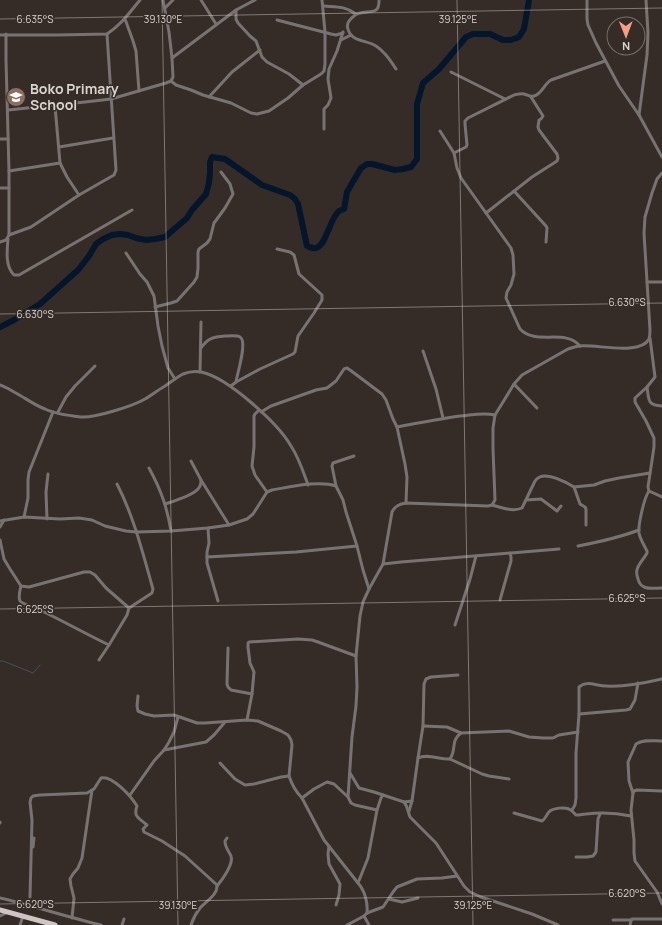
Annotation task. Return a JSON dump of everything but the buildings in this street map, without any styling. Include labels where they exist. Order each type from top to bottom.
[{"type":"highway","points":[[0,910],[55,925]]},
{"type":"street","points":[[0,35],[107,34],[124,19],[140,0]]},
{"type":"street","points":[[8,110],[111,99],[171,81],[173,77],[172,58],[163,0]]},
{"type":"street","points":[[165,8],[173,0]]},
{"type":"street","points":[[201,0],[216,24]]},
{"type":"street","points":[[172,58],[236,10],[255,0]]},
{"type":"street","points":[[171,81],[176,85],[231,103],[251,113],[263,113],[275,108],[303,85],[324,71],[325,32],[324,6],[322,0]]},
{"type":"street","points":[[277,20],[336,35],[343,32],[347,28],[349,21],[356,14],[375,11],[379,0]]},
{"type":"street","points":[[587,0],[588,26],[619,86],[639,115],[662,157]]},
{"type":"street","points":[[639,115],[647,55],[648,33],[646,0]]},
{"type":"street","points":[[324,6],[343,7],[356,14]]},
{"type":"street","points":[[236,10],[238,23],[256,41],[262,57],[267,62],[289,74],[303,85]]},
{"type":"street","points":[[124,19],[134,41],[136,50],[139,91]]},
{"type":"street","points":[[347,28],[351,35],[376,46],[387,56],[396,69]]},
{"type":"street","points":[[324,129],[324,109],[328,105],[331,98],[328,80],[329,69],[343,32]]},
{"type":"street","points":[[6,34],[10,188],[7,255],[8,267],[10,271],[14,275],[18,275],[132,210]]},
{"type":"street","points":[[0,242],[6,240],[8,236],[13,233],[31,227],[115,173],[107,34]]},
{"type":"street","points":[[341,40],[351,35]]},
{"type":"street","points":[[209,96],[232,72],[260,50]]},
{"type":"street","points":[[531,97],[540,93],[550,80],[605,61]]},
{"type":"street","points":[[451,72],[505,99]]},
{"type":"street","points":[[454,153],[466,147],[467,144],[464,124],[468,118],[519,93],[523,93],[531,97],[543,116],[539,120],[538,127],[556,154],[558,158],[557,161],[532,177],[486,213]]},
{"type":"street","points":[[54,106],[60,163],[67,177],[80,195]]},
{"type":"street","points":[[440,131],[454,153],[461,178],[511,248],[514,274],[506,298],[520,329],[531,336],[574,340],[580,346]]},
{"type":"street","points":[[59,147],[113,138]]},
{"type":"street","points":[[0,139],[8,139]]},
{"type":"street","points":[[9,171],[60,163]]},
{"type":"street","points":[[155,306],[171,303],[177,300],[187,291],[197,277],[199,249],[210,239],[217,219],[233,194],[230,184],[221,172]]},
{"type":"street","points":[[662,173],[654,185],[645,217],[644,232],[650,338],[655,377],[634,400],[654,438],[648,487],[649,491],[643,509],[639,530],[647,551],[636,572],[640,585],[645,588],[662,588]]},
{"type":"street","points":[[0,188],[10,188]]},
{"type":"street","points":[[514,192],[546,226],[546,242]]},
{"type":"street","points":[[9,230],[13,233]]},
{"type":"street","points":[[230,386],[276,361],[293,354],[295,352],[298,336],[322,300],[321,294],[299,274],[294,255],[290,252],[277,249]]},
{"type":"street","points":[[126,253],[147,282],[154,296],[161,340],[168,368],[175,379]]},
{"type":"street","points":[[647,282],[662,282]]},
{"type":"street","points":[[200,372],[202,322]]},
{"type":"street","points":[[201,348],[213,337],[242,337],[244,347],[236,382]]},
{"type":"street","points":[[492,505],[495,500],[493,428],[495,415],[514,384],[522,376],[568,349],[580,346],[629,348],[642,345],[650,338]]},
{"type":"street","points":[[423,351],[436,390],[443,418]]},
{"type":"street","points":[[58,412],[66,397],[95,366]]},
{"type":"street","points":[[267,492],[255,475],[252,466],[255,414],[271,406],[316,390],[327,388],[336,381],[344,369],[347,368],[382,394],[398,427],[406,464],[406,502]]},
{"type":"street","points":[[0,385],[44,409],[81,417],[115,410],[143,400],[183,374],[200,372],[219,379],[230,386],[260,411],[283,434],[300,461],[308,485]]},
{"type":"street","points":[[514,384],[537,408]]},
{"type":"street","points":[[647,387],[648,399],[651,404],[662,406]]},
{"type":"street","points":[[24,517],[28,498],[29,472],[53,412]]},
{"type":"street","points":[[398,427],[443,418],[488,413],[495,415]]},
{"type":"street","points":[[354,456],[337,461],[333,463],[332,466],[336,486],[343,500],[358,546],[369,589]]},
{"type":"street","points":[[191,461],[229,525]]},
{"type":"street","points":[[149,468],[165,504],[171,532]]},
{"type":"street","points":[[348,797],[352,737],[356,706],[356,656],[360,616],[363,602],[383,564],[392,512],[395,507],[406,502],[492,505],[516,510],[522,508],[537,477],[540,476],[545,475],[562,480],[574,487],[594,485],[619,478],[650,473]]},
{"type":"street","points":[[48,474],[46,492],[48,519]]},
{"type":"street","points":[[165,504],[195,492],[200,486],[201,480]]},
{"type":"street","points":[[99,660],[127,615],[129,608],[153,591],[129,510],[117,484]]},
{"type":"street","points":[[0,520],[24,517],[48,519],[85,518],[105,526],[126,531],[171,532],[229,525],[243,521],[250,517],[258,508],[267,492],[272,490],[308,485],[330,484],[336,486]]},
{"type":"street","points":[[574,487],[579,502],[586,509],[586,525]]},
{"type":"street","points":[[649,491],[662,497]]},
{"type":"street","points":[[526,500],[541,499],[557,511],[562,506]]},
{"type":"street","points":[[0,527],[4,520]]},
{"type":"street","points":[[208,528],[209,543],[207,563],[218,601]]},
{"type":"street","points":[[578,546],[601,542],[639,530]]},
{"type":"street","points":[[0,540],[4,559],[21,586],[19,595],[22,604],[33,606],[109,646]]},
{"type":"street","points":[[207,557],[296,552],[358,546]]},
{"type":"street","points":[[383,564],[559,549]]},
{"type":"street","points":[[500,600],[511,562],[510,553]]},
{"type":"street","points":[[455,625],[476,556]]},
{"type":"street","points":[[0,561],[4,559]]},
{"type":"street","points":[[21,586],[29,587],[77,573],[90,572],[129,608]]},
{"type":"street","points":[[247,720],[254,672],[250,663],[248,647],[249,642],[298,639],[312,640],[356,656]]},
{"type":"street","points":[[228,648],[228,687],[231,690],[252,694]]},
{"type":"street","points":[[408,813],[412,801],[423,726],[424,684],[426,679],[431,677],[458,675]]},
{"type":"street","points":[[572,810],[575,805],[576,798],[576,753],[579,714],[579,687],[587,683],[606,686],[662,679]]},
{"type":"street","points":[[579,714],[630,709],[635,700],[638,683]]},
{"type":"street","points":[[138,696],[138,711],[145,714],[154,716],[174,716],[197,723],[247,720],[258,721],[281,730],[288,735],[292,745],[289,776],[291,782],[302,798],[319,832],[362,888],[367,903],[368,913]]},
{"type":"street","points":[[130,795],[169,742],[174,732],[178,717]]},
{"type":"street","points":[[164,750],[206,742],[225,722]]},
{"type":"street","points":[[423,726],[447,727],[461,733],[509,731],[529,737],[543,738],[553,738],[559,735],[578,732]]},
{"type":"street","points":[[450,759],[453,753],[455,739],[461,733]]},
{"type":"street","points":[[662,741],[638,742],[628,762],[629,781],[633,793],[631,810],[635,861],[657,892],[662,904]]},
{"type":"street","points":[[418,758],[426,756],[450,759],[482,774],[509,779]]},
{"type":"street","points":[[220,763],[235,779],[245,784],[254,784],[289,776]]},
{"type":"street","points":[[350,773],[359,788],[404,802],[412,801]]},
{"type":"street","points":[[34,838],[30,898],[32,820],[31,798],[36,795],[87,793],[97,785],[102,777],[107,778],[130,795],[137,806],[135,810],[136,816],[147,825],[143,828],[144,832],[162,841],[185,856],[217,886]]},
{"type":"street","points":[[302,798],[327,782],[334,784],[348,797],[351,803],[377,810]]},
{"type":"street","points":[[72,918],[74,898],[70,879],[78,868],[82,858],[92,790]]},
{"type":"street","points":[[633,793],[637,790],[662,791]]},
{"type":"street","points":[[358,883],[368,858],[377,810],[381,798],[384,795]]},
{"type":"street","points":[[404,802],[407,806],[410,817],[436,843],[457,876],[470,892],[558,925]]},
{"type":"street","points":[[514,813],[542,821],[553,809],[567,808],[572,810],[576,815],[624,814],[632,816]]},
{"type":"street","points":[[624,814],[631,810]]},
{"type":"street","points":[[593,814],[598,819]]},
{"type":"street","points":[[576,857],[593,856],[596,852],[598,819],[600,814]]},
{"type":"street","points":[[190,925],[201,906],[214,894],[217,886],[231,864],[231,856],[225,845],[227,838]]},
{"type":"street","points":[[329,846],[329,864],[340,884],[336,905]]},
{"type":"street","points":[[347,925],[368,913],[383,907],[397,887],[417,880],[457,876]]},
{"type":"street","points":[[0,898],[101,925]]},
{"type":"street","points":[[389,899],[402,902],[418,898]]},
{"type":"street","points":[[0,916],[8,912]]},
{"type":"street","points":[[20,925],[23,916]]},
{"type":"street","points":[[364,916],[369,925]]},
{"type":"street","points":[[122,925],[124,919]]},
{"type":"street","points":[[613,920],[662,919]]},
{"type":"street","points":[[630,925],[631,920]]},
{"type":"waterway","points":[[0,327],[40,304],[78,270],[96,244],[103,239],[112,235],[120,234],[146,240],[165,237],[187,218],[206,194],[209,183],[210,162],[212,157],[225,159],[262,185],[290,195],[295,199],[298,204],[307,246],[316,248],[323,242],[333,219],[339,211],[344,209],[347,192],[361,168],[367,164],[372,164],[395,170],[403,169],[411,167],[417,159],[417,104],[423,83],[439,69],[466,37],[473,34],[490,34],[503,40],[511,40],[519,37],[524,29],[529,0]]},
{"type":"waterway","points":[[0,661],[33,673],[40,665]]},
{"type":"place","name":"Boko Primary School","points":[[16,97]]}]
